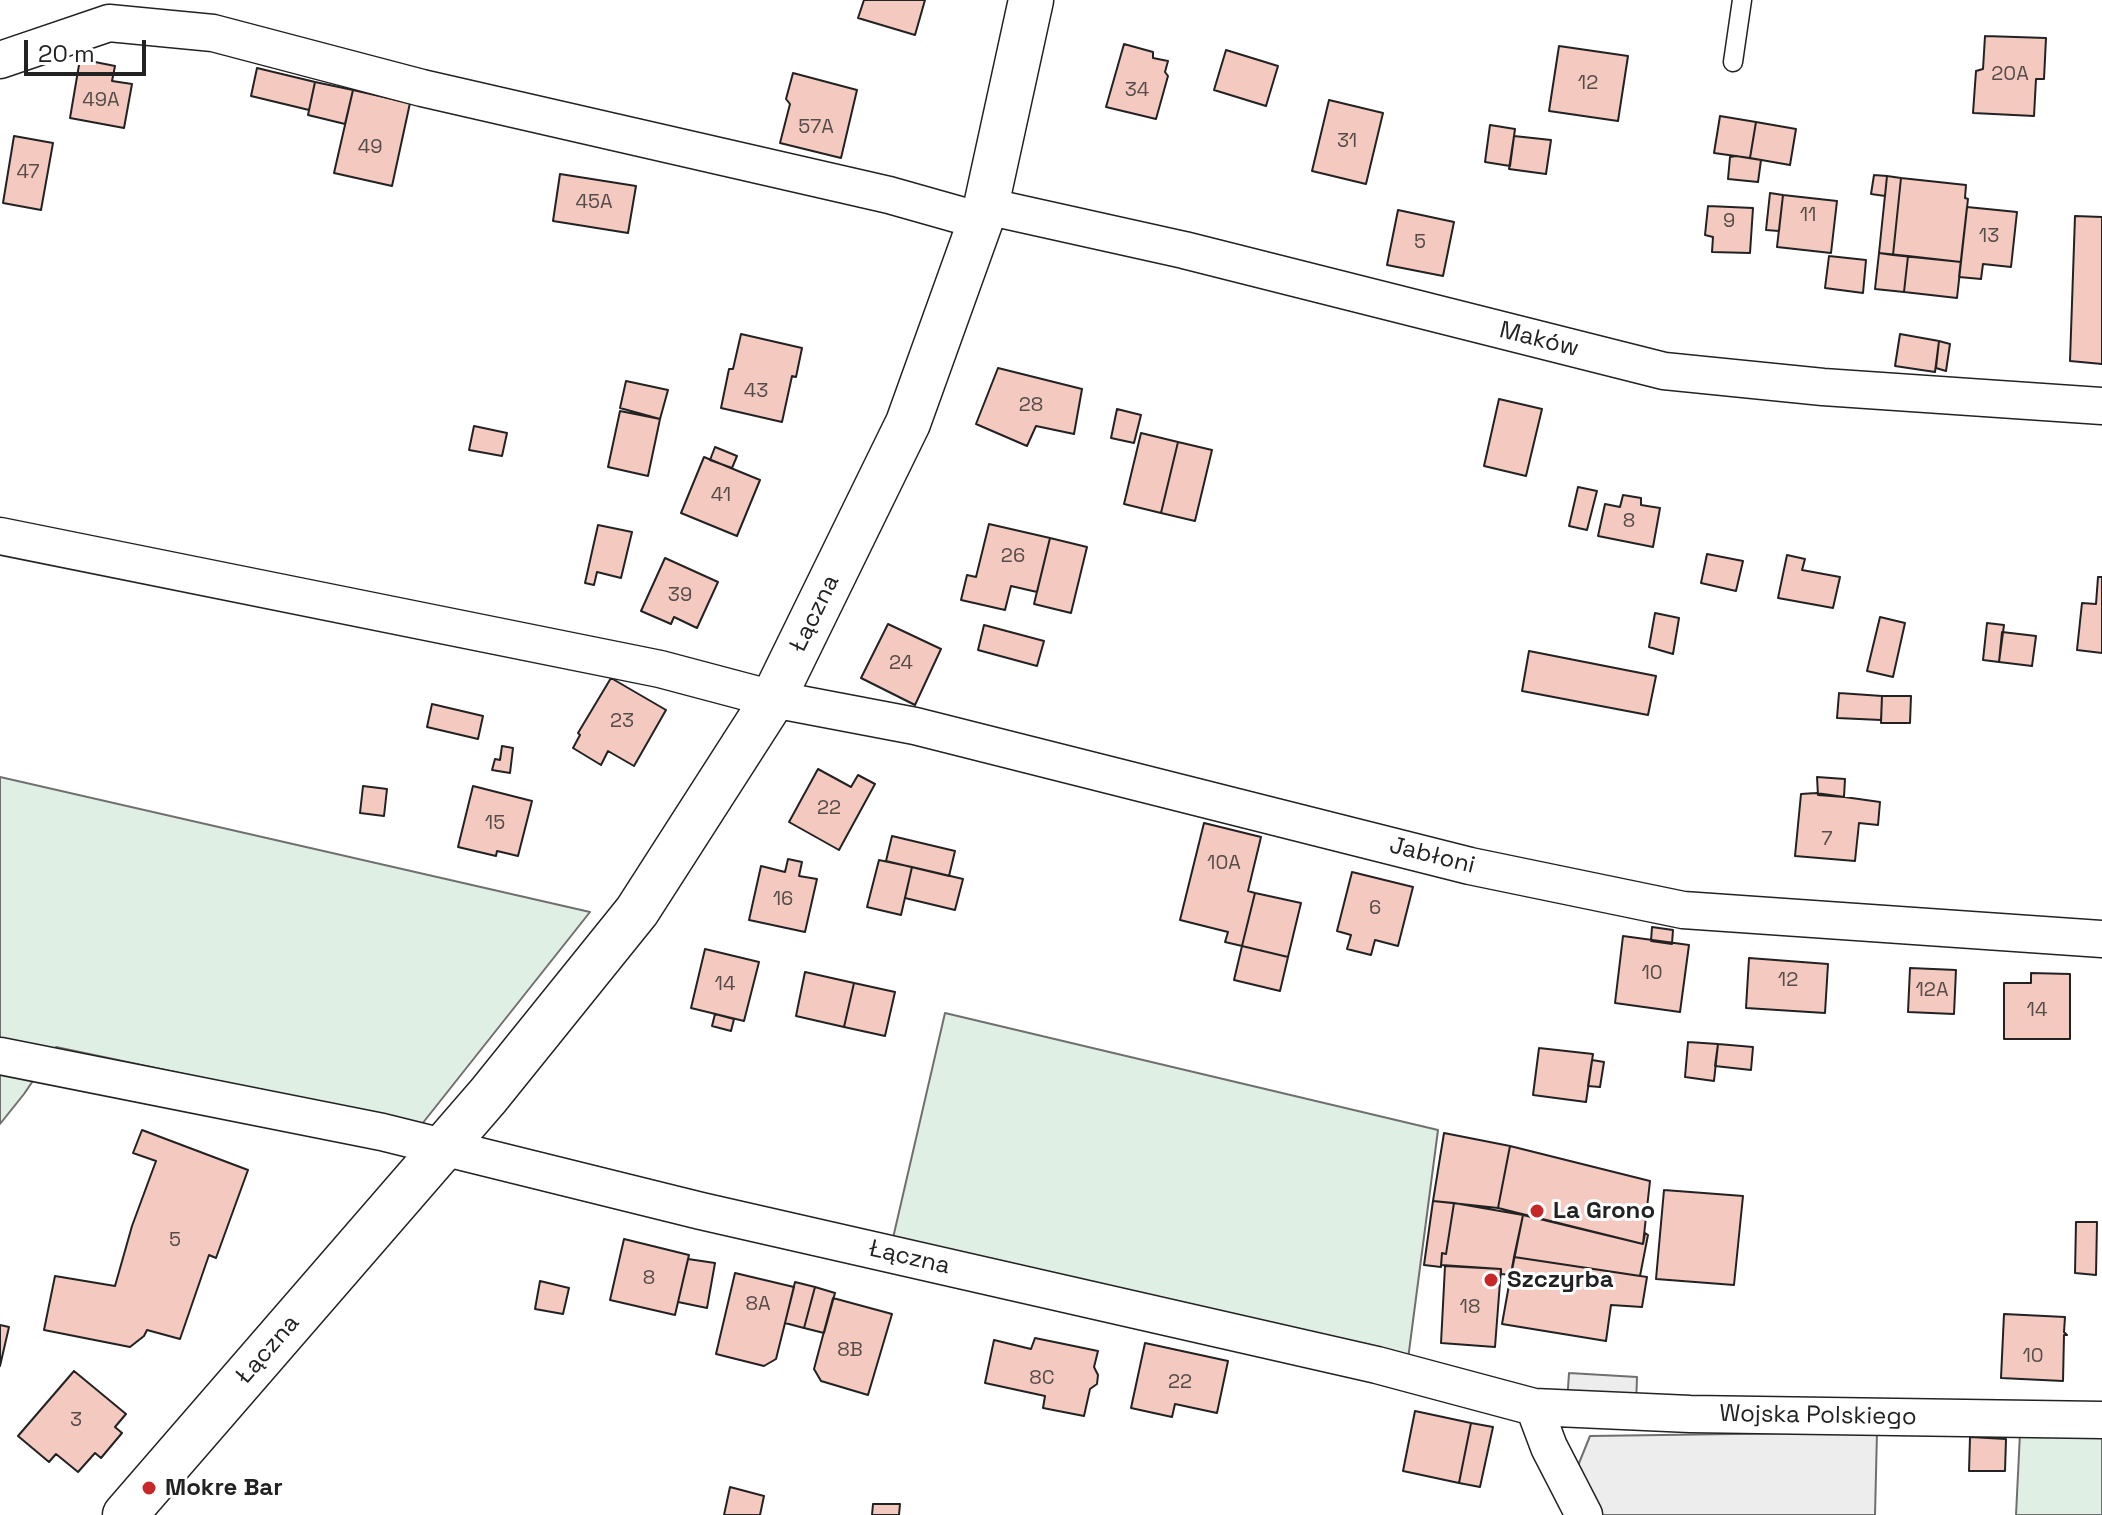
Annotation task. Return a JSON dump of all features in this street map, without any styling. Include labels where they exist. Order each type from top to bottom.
[{"type":"street","name":"Łączna","points":[[125,1515],[442,1148],[637,911],[773,699],[908,423],[984,213],[1031,0]]},
{"type":"street","name":"Maków","points":[[0,60],[109,23],[213,33],[422,88],[889,195],[1184,250],[1664,371],[1823,387],[2102,406]]},
{"type":"street","name":"Jabłoni","points":[[0,536],[660,669],[773,699],[915,726],[1470,866],[1683,910],[2102,939]]},
{"type":"street","name":"Łączna","points":[[0,1056],[382,1132],[701,1211],[1377,1365]]},
{"type":"street","name":"Wojska Polskiego","points":[[1377,1365],[1534,1407],[1690,1414],[2102,1420]]},
{"type":"street","points":[[1534,1407],[1549,1447],[1584,1515]]},
{"type":"lane","points":[[1733,62],[1742,0]]},
{"type":"green space","points":[[0,777],[590,912],[422,1124],[56,1047],[0,1124]]},
{"type":"green space","points":[[945,1013],[1438,1130],[1408,1359],[893,1238]]},
{"type":"green space","points":[[2020,1433],[2102,1435],[2102,1515],[2016,1515]]},
{"type":"shaded area","points":[[1569,1373],[1637,1377],[1636,1406],[1567,1403]]},
{"type":"shaded area","points":[[1877,1432],[1875,1515],[1599,1515],[1575,1473],[1590,1436]]},
{"type":"building","points":[[864,0],[925,0],[915,35],[858,18]]},
{"type":"building","points":[[1985,36],[2046,38],[2044,79],[2036,79],[2034,116],[1973,113],[1976,71],[1983,69]]},
{"type":"building","points":[[1124,44],[1153,52],[1153,58],[1168,61],[1165,72],[1168,76],[1156,119],[1106,107]]},
{"type":"building","points":[[1559,46],[1628,56],[1618,121],[1549,111]]},
{"type":"building","points":[[1226,50],[1278,66],[1266,106],[1214,90]]},
{"type":"building","points":[[80,59],[115,66],[112,81],[132,84],[124,128],[70,118]]},
{"type":"building","points":[[257,68],[315,82],[309,110],[251,96]]},
{"type":"building","points":[[793,73],[857,90],[841,158],[780,143],[790,104],[786,99]]},
{"type":"building","points":[[315,82],[353,90],[345,124],[308,115]]},
{"type":"building","points":[[353,90],[410,103],[392,186],[334,173]]},
{"type":"building","points":[[1329,100],[1383,113],[1366,184],[1312,171]]},
{"type":"building","points":[[1720,116],[1756,122],[1750,158],[1714,153]]},
{"type":"building","points":[[1756,122],[1796,129],[1790,165],[1750,158]]},
{"type":"building","points":[[1490,125],[1515,129],[1510,166],[1485,162]]},
{"type":"building","points":[[14,136],[53,143],[41,210],[3,203]]},
{"type":"building","points":[[1514,136],[1551,140],[1546,174],[1509,169]]},
{"type":"building","points":[[1730,157],[1761,160],[1758,182],[1728,179]]},
{"type":"building","points":[[560,174],[636,186],[628,233],[553,221]]},
{"type":"building","points":[[1874,175],[1887,176],[1885,196],[1871,194]]},
{"type":"building","points":[[1887,176],[1901,178],[1893,255],[1879,253]]},
{"type":"building","points":[[1901,178],[1966,185],[1965,198],[1968,199],[1961,262],[1893,255]]},
{"type":"building","points":[[1770,193],[1783,195],[1779,231],[1766,230]]},
{"type":"building","points":[[1783,195],[1837,201],[1831,253],[1777,247]]},
{"type":"building","points":[[1708,206],[1753,208],[1750,253],[1712,252],[1713,237],[1705,235]]},
{"type":"building","points":[[1967,207],[2017,212],[2011,267],[1983,264],[1981,279],[1959,277]]},
{"type":"building","points":[[1398,210],[1454,222],[1443,276],[1387,265]]},
{"type":"building","points":[[2075,216],[2102,217],[2102,364],[2070,361]]},
{"type":"building","points":[[1879,253],[1908,256],[1904,292],[1875,289]]},
{"type":"building","points":[[1829,256],[1866,260],[1863,293],[1825,288]]},
{"type":"building","points":[[1908,256],[1961,262],[1957,298],[1904,292]]},
{"type":"building","points":[[741,334],[802,348],[782,422],[721,408],[729,369],[733,369]]},
{"type":"building","points":[[1900,334],[1939,341],[1935,372],[1895,366]]},
{"type":"building","points":[[1939,341],[1950,344],[1946,371],[1936,368]]},
{"type":"building","points":[[998,368],[1082,389],[1074,434],[1036,426],[1027,446],[976,424]]},
{"type":"building","points":[[626,381],[668,390],[660,419],[620,408]]},
{"type":"building","points":[[1499,399],[1542,409],[1526,476],[1484,466]]},
{"type":"building","points":[[1117,409],[1141,415],[1134,443],[1111,438]]},
{"type":"building","points":[[620,411],[660,419],[648,476],[608,467]]},
{"type":"building","points":[[474,426],[507,433],[502,456],[469,450]]},
{"type":"building","points":[[1141,433],[1178,442],[1161,513],[1124,504]]},
{"type":"building","points":[[1178,442],[1212,450],[1195,521],[1161,513]]},
{"type":"building","points":[[715,447],[737,456],[732,468],[710,460]]},
{"type":"building","points":[[704,457],[760,480],[737,536],[681,513]]},
{"type":"building","points":[[1578,487],[1597,491],[1587,530],[1569,526]]},
{"type":"building","points":[[1623,495],[1641,498],[1641,505],[1660,508],[1653,547],[1598,536],[1605,504],[1620,507]]},
{"type":"building","points":[[989,524],[1050,538],[1037,592],[1011,586],[1005,610],[961,600],[967,575],[976,577]]},
{"type":"building","points":[[598,525],[632,532],[621,578],[597,572],[594,585],[585,583]]},
{"type":"building","points":[[1050,538],[1087,547],[1071,613],[1034,604]]},
{"type":"building","points":[[1707,554],[1743,561],[1736,591],[1701,583]]},
{"type":"building","points":[[1787,555],[1805,559],[1802,570],[1840,577],[1833,608],[1778,598]]},
{"type":"building","points":[[665,558],[718,582],[697,628],[674,617],[671,624],[641,611]]},
{"type":"building","points":[[2098,577],[2102,577],[2102,653],[2077,650],[2082,603],[2096,604]]},
{"type":"building","points":[[1655,613],[1679,618],[1673,654],[1649,647]]},
{"type":"building","points":[[1880,617],[1905,623],[1893,677],[1867,671]]},
{"type":"building","points":[[1987,623],[2004,625],[1999,662],[1983,660]]},
{"type":"building","points":[[888,624],[941,649],[915,705],[861,678]]},
{"type":"building","points":[[984,625],[1044,641],[1037,666],[978,650]]},
{"type":"building","points":[[2002,632],[2036,636],[2032,666],[1999,662]]},
{"type":"building","points":[[1529,651],[1656,676],[1648,715],[1522,691]]},
{"type":"building","points":[[611,678],[666,710],[634,766],[608,751],[601,765],[573,748],[580,735],[578,733]]},
{"type":"building","points":[[1839,693],[1882,696],[1881,720],[1837,718]]},
{"type":"building","points":[[1882,696],[1911,696],[1910,723],[1881,723]]},
{"type":"building","points":[[432,704],[483,716],[478,739],[427,727]]},
{"type":"building","points":[[502,746],[513,748],[510,773],[492,770],[495,759],[500,760]]},
{"type":"building","points":[[818,769],[851,787],[858,775],[875,784],[839,850],[789,822]]},
{"type":"building","points":[[1817,777],[1845,779],[1844,797],[1818,795]]},
{"type":"building","points":[[363,786],[387,789],[384,816],[360,813]]},
{"type":"building","points":[[473,786],[532,801],[518,856],[497,851],[496,856],[458,847]]},
{"type":"building","points":[[1816,793],[1880,802],[1878,825],[1859,823],[1855,861],[1795,856],[1801,794]]},
{"type":"building","points":[[1204,823],[1261,837],[1248,891],[1255,893],[1242,946],[1225,942],[1228,932],[1180,920]]},
{"type":"building","points":[[892,836],[955,851],[949,876],[886,861]]},
{"type":"building","points":[[788,859],[802,862],[799,876],[817,879],[805,932],[749,920],[761,866],[785,872]]},
{"type":"building","points":[[879,860],[912,867],[901,915],[867,907]]},
{"type":"building","points":[[912,867],[963,879],[955,910],[905,898]]},
{"type":"building","points":[[1352,872],[1413,887],[1398,946],[1375,940],[1371,955],[1347,949],[1351,935],[1337,931]]},
{"type":"building","points":[[1255,893],[1301,903],[1288,957],[1242,946]]},
{"type":"building","points":[[1652,927],[1673,930],[1672,944],[1651,941]]},
{"type":"building","points":[[1623,936],[1689,945],[1680,1012],[1615,1003]]},
{"type":"building","points":[[1242,946],[1288,957],[1280,991],[1234,980]]},
{"type":"building","points":[[705,949],[759,962],[744,1021],[691,1008]]},
{"type":"building","points":[[1749,958],[1828,964],[1825,1013],[1746,1008]]},
{"type":"building","points":[[1910,968],[1956,970],[1954,1014],[1908,1012]]},
{"type":"building","points":[[805,972],[854,983],[844,1027],[796,1016]]},
{"type":"building","points":[[2031,973],[2070,974],[2070,1039],[2004,1039],[2004,983],[2031,983]]},
{"type":"building","points":[[854,983],[895,992],[885,1036],[844,1027]]},
{"type":"building","points":[[715,1014],[734,1019],[731,1031],[712,1026]]},
{"type":"building","points":[[1688,1042],[1718,1044],[1714,1081],[1685,1077]]},
{"type":"building","points":[[1718,1044],[1753,1047],[1751,1070],[1715,1066]]},
{"type":"building","points":[[1539,1048],[1593,1054],[1586,1102],[1533,1095]]},
{"type":"building","points":[[1592,1060],[1604,1062],[1600,1087],[1588,1086]]},
{"type":"building","points":[[142,1130],[248,1170],[216,1258],[209,1255],[180,1339],[147,1330],[130,1347],[44,1330],[55,1276],[115,1286],[132,1226],[156,1161],[133,1153]]},
{"type":"building","points":[[1444,1133],[1510,1146],[1498,1208],[1433,1201]]},
{"type":"building","points":[[1510,1146],[1650,1181],[1643,1244],[1498,1208]]},
{"type":"building","points":[[1664,1190],[1743,1196],[1734,1285],[1656,1279]]},
{"type":"building","points":[[1433,1201],[1454,1203],[1441,1267],[1424,1265]]},
{"type":"building","points":[[1454,1203],[1523,1215],[1511,1275],[1501,1274],[1501,1269],[1441,1265],[1442,1253],[1446,1254]]},
{"type":"building","points":[[1523,1215],[1643,1244],[1645,1233],[1648,1235],[1640,1276],[1514,1257]]},
{"type":"building","points":[[2076,1222],[2097,1222],[2096,1275],[2075,1273]]},
{"type":"building","points":[[624,1239],[689,1255],[675,1315],[610,1300]]},
{"type":"building","points":[[1514,1257],[1647,1277],[1642,1307],[1611,1305],[1606,1341],[1502,1324]]},
{"type":"building","points":[[688,1259],[715,1263],[707,1308],[678,1302]]},
{"type":"building","points":[[1445,1266],[1501,1269],[1495,1347],[1441,1343]]},
{"type":"building","points":[[735,1273],[794,1287],[776,1359],[764,1366],[716,1354]]},
{"type":"building","points":[[540,1281],[569,1288],[563,1314],[535,1309]]},
{"type":"building","points":[[795,1282],[815,1287],[804,1328],[785,1323]]},
{"type":"building","points":[[815,1287],[835,1293],[824,1333],[804,1328]]},
{"type":"building","points":[[833,1298],[892,1314],[868,1395],[821,1381],[814,1369]]},
{"type":"building","points":[[2004,1314],[2065,1317],[2064,1332],[2067,1335],[2064,1335],[2063,1381],[2001,1378]]},
{"type":"building","points":[[0,1325],[9,1327],[0,1366]]},
{"type":"building","points":[[1035,1338],[1098,1351],[1094,1367],[1098,1375],[1097,1384],[1090,1389],[1084,1416],[1043,1408],[1045,1396],[985,1383],[994,1340],[1031,1349]]},
{"type":"building","points":[[1145,1343],[1228,1361],[1217,1413],[1175,1404],[1172,1417],[1131,1408]]},
{"type":"building","points":[[74,1371],[126,1414],[115,1427],[122,1433],[101,1458],[95,1453],[78,1472],[56,1454],[49,1462],[18,1436]]},
{"type":"building","points":[[1415,1411],[1471,1423],[1459,1483],[1403,1471]]},
{"type":"building","points":[[1471,1423],[1493,1427],[1480,1487],[1459,1483]]},
{"type":"building","points":[[1970,1437],[2006,1439],[2005,1471],[1969,1471]]},
{"type":"building","points":[[730,1487],[764,1496],[760,1515],[724,1515]]},
{"type":"building","points":[[873,1504],[900,1504],[899,1515],[872,1515]]},
{"type":"place","name":"La Grono","points":[[1537,1211]]},
{"type":"place","name":"Szczyrba","points":[[1491,1280]]},
{"type":"place","name":"Mokre Bar","points":[[149,1488]]}]
